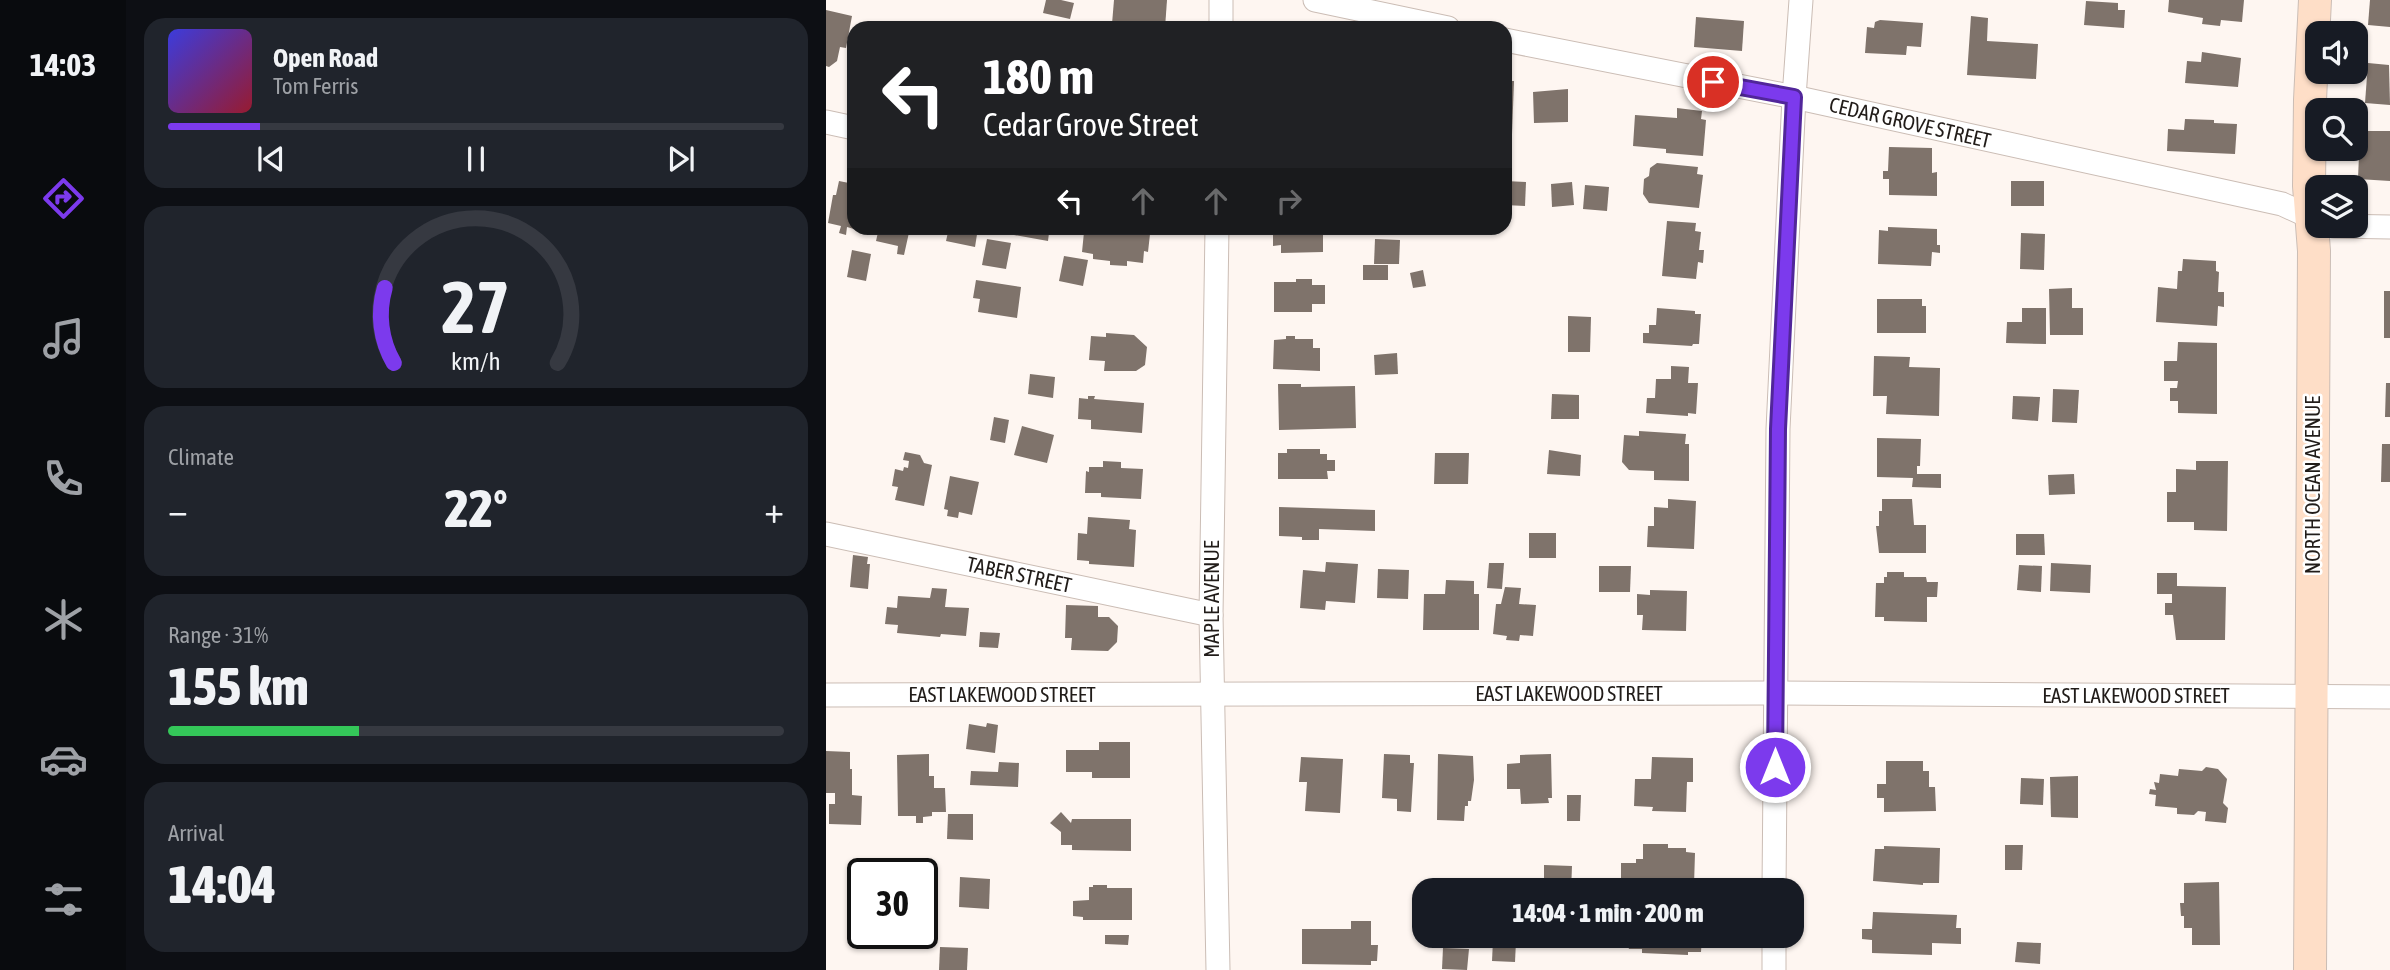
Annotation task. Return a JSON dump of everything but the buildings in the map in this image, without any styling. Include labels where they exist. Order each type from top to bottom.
[{"type":"street","points":[[1221,0],[1221,21]]},
{"type":"street","points":[[1315,0],[1415,21]]},
{"type":"street","points":[[1774,878],[1778,429],[1801,0]]},
{"type":"street","name":"NORTH OCEAN AVENUE","points":[[2309,175],[2315,0]]},
{"type":"street","name":"CEDAR GROVE STREET","points":[[1512,41],[1794,97],[2282,204],[2305,214]]},
{"type":"street","points":[[826,122],[847,126]]},
{"type":"street","points":[[2368,225],[2390,227]]},
{"type":"street","name":"MAPLE AVENUE","points":[[1217,235],[1211,615],[1218,970]]},
{"type":"street","name":"NORTH OCEAN AVENUE","points":[[2310,970],[2314,251],[2317,238]]},
{"type":"street","name":"TABER STREET","points":[[826,534],[1211,615]]},
{"type":"street","name":"EAST LAKEWOOD STREET","points":[[826,695],[1776,693],[2390,697]]},
{"type":"street","points":[[1774,948],[1774,970]]},
{"type":"route","points":[[1713,82],[1794,97],[1778,429],[1775,767]]}]
